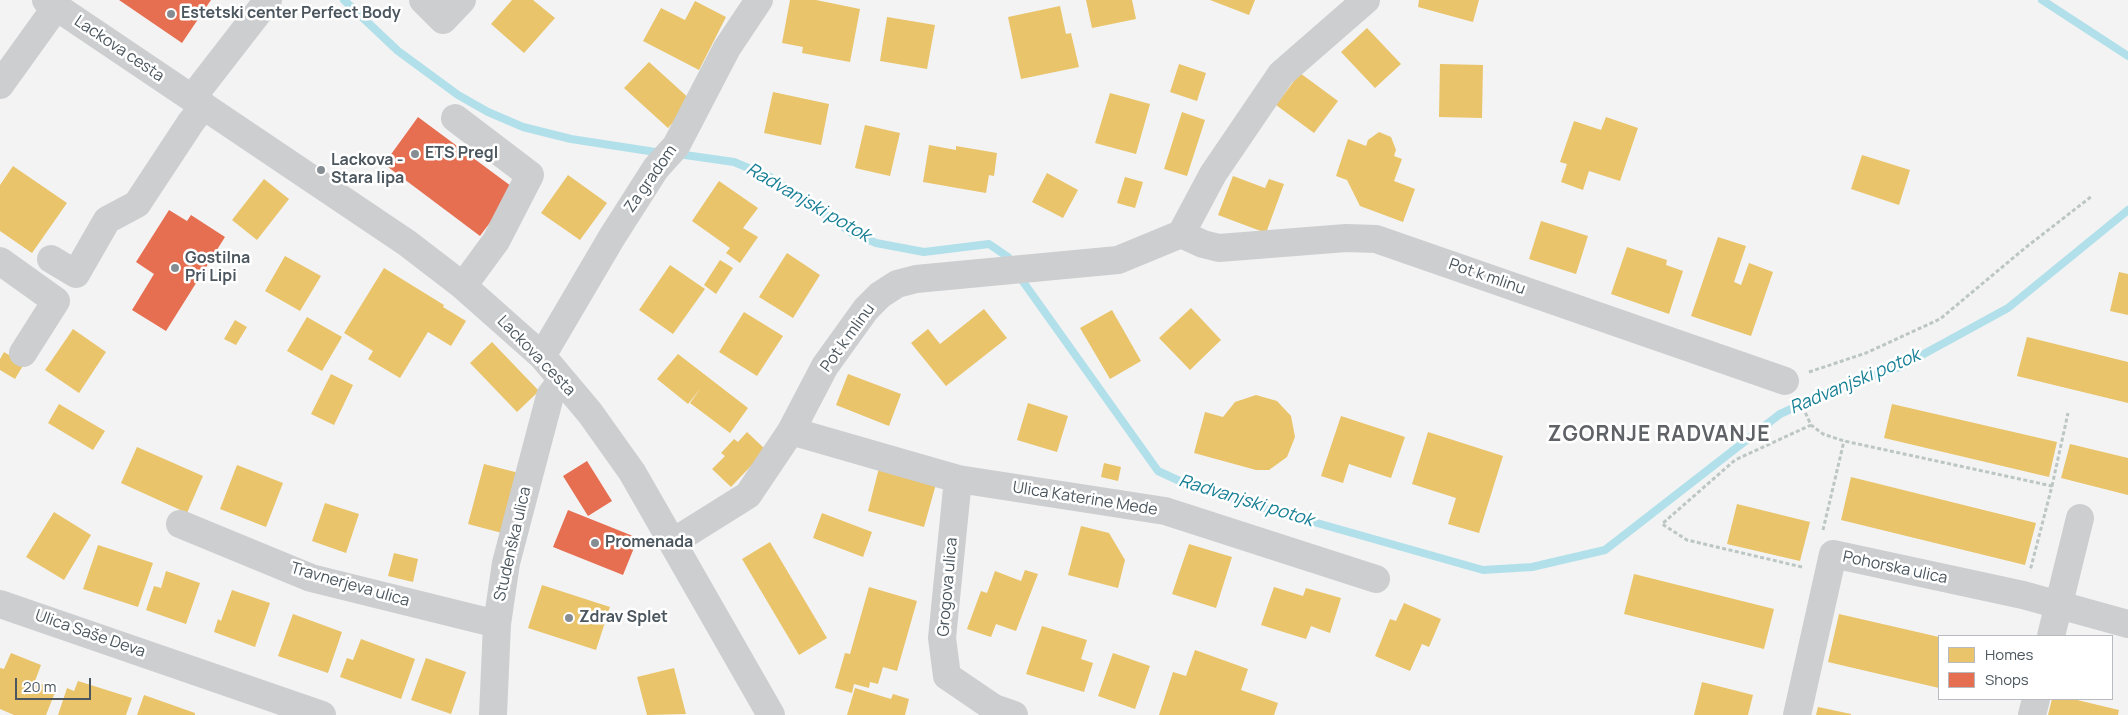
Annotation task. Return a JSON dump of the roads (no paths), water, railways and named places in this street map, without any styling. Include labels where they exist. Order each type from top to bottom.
[{"type":"street","points":[[51,259],[76,274],[107,220],[137,204],[191,122],[198,102],[268,0]]},
{"type":"street","points":[[423,0],[444,20],[462,0]]},
{"type":"street","name":"Za gradom","points":[[542,356],[612,237],[656,168],[676,146],[727,48],[759,0]]},
{"type":"street","points":[[1181,234],[1213,174],[1281,74],[1366,0]]},
{"type":"street","points":[[0,85],[51,4]]},
{"type":"street","name":"Lackova cesta","points":[[51,4],[407,243],[463,286],[542,356],[590,413],[632,472],[771,715]]},
{"type":"street","points":[[456,118],[530,175],[496,241],[463,286]]},
{"type":"street","name":"Pot k mlinu","points":[[673,542],[748,495],[791,431],[825,366],[866,309],[897,284],[916,279],[1118,260],[1181,234],[1203,244],[1219,248],[1346,238],[1376,239],[1785,381]]},
{"type":"street","points":[[0,261],[56,301],[23,354]]},
{"type":"street","name":"Studenška ulica","points":[[493,715],[497,624],[506,563],[547,405],[550,396],[562,380]]},
{"type":"street","name":"Ulica Katerine Mede","points":[[791,431],[958,480],[1165,511],[1376,579]]},
{"type":"street","name":"Grogova ulica","points":[[958,480],[942,638],[947,676],[994,708],[1014,715]]},
{"type":"street","points":[[2051,635],[2080,518]]},
{"type":"street","name":"Travnerjeva ulica","points":[[180,524],[311,578],[497,624]]},
{"type":"street","name":"Pohorska ulica","points":[[1797,715],[1830,564],[2023,596],[2128,624]]},
{"type":"street","name":"Ulica Saše Deva","points":[[0,604],[322,715]]},
{"type":"street","points":[[2032,715],[2036,700]]},
{"type":"waterway","name":"Radvanjski potok","points":[[344,0],[398,51],[458,95],[488,112],[523,127],[571,139],[662,153]]},
{"type":"waterway","points":[[2042,0],[2128,56]]},
{"type":"waterway","name":"Radvanjski potok","points":[[678,154],[734,162],[770,177],[852,233],[876,243],[924,252],[989,244],[1008,257],[1012,264]]},
{"type":"waterway","name":"Radvanjski potok","points":[[1019,276],[1158,471],[1197,489],[1483,570],[1532,567],[1605,550],[1780,414],[1851,382],[1900,367],[2008,308],[2128,210]]},
{"type":"place","name":"Estetski center Perfect Body","points":[[171,14]]},
{"type":"place","name":"ETS Pregl","points":[[415,154]]},
{"type":"place","name":"Lackova - Stara lipa","points":[[321,170]]},
{"type":"place","name":"Gostilna Pri Lipi","points":[[175,268]]},
{"type":"place","name":"Promenada","points":[[595,543]]},
{"type":"place","name":"Zdrav Splet","points":[[569,618]]},
{"type":"district","name":"ZGORNJE RADVANJE","points":[[1659,435]]}]
